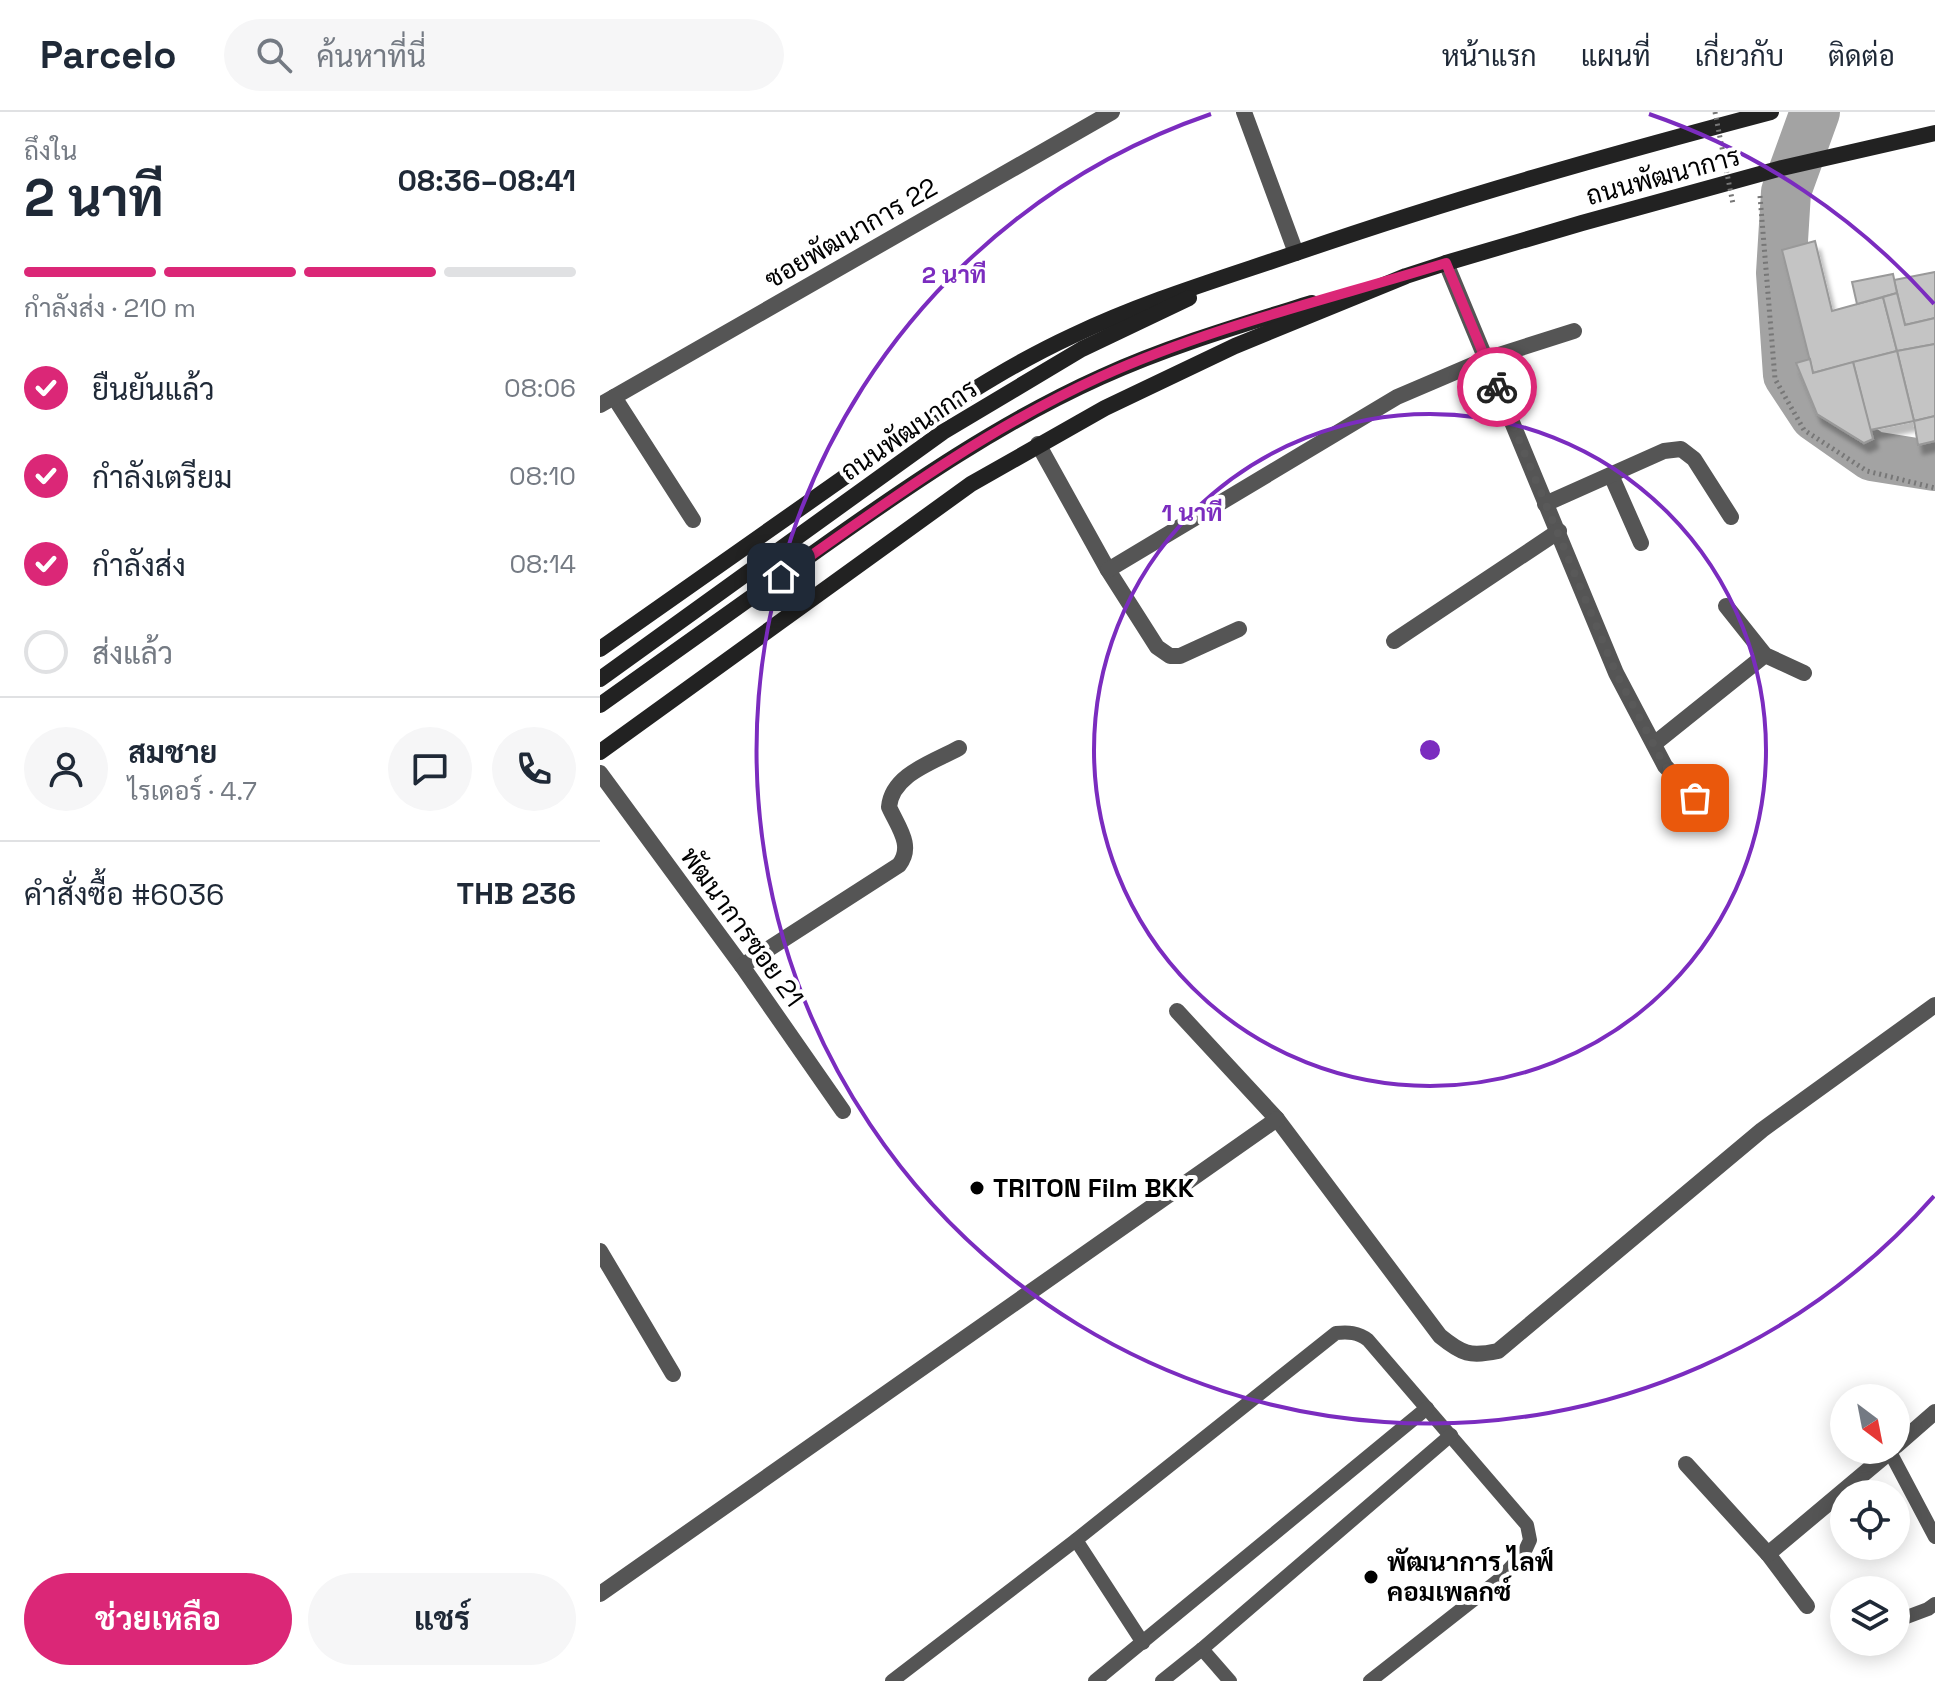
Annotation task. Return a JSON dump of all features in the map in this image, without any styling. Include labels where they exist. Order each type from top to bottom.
[{"type":"main road","name":"ถนนพัฒนาการ","points":[[600,649],[974,388],[1094,326],[1158,299],[1385,222],[1567,166],[1771,112]]},
{"type":"main road","name":"ถนนพัฒนาการ","points":[[600,705],[909,485],[1007,425],[1099,377],[1220,331],[1582,223],[1782,168],[1935,133]]},
{"type":"main road","name":"ถนนพัฒนาการ","points":[[600,679],[943,432],[1082,349],[1269,261]]},
{"type":"main road","name":"ถนนพัฒนาการ","points":[[600,752],[904,530],[971,484],[1038,444],[1235,346],[1406,276]]},
{"type":"street","name":"ซอยพัฒนาการ 22","points":[[607,401],[1112,112]]},
{"type":"street","points":[[1244,112],[1296,253]]},
{"type":"street","points":[[1446,263],[1616,673],[1665,766],[1710,814]]},
{"type":"street","points":[[1108,570],[1384,404],[1486,359],[1574,331]]},
{"type":"street","points":[[607,401],[693,520]]},
{"type":"street","points":[[1038,444],[1108,570],[1157,647],[1170,656],[1196,650],[1239,629]]},
{"type":"street","points":[[1545,504],[1664,451],[1681,449],[1694,459],[1731,517]]},
{"type":"street","points":[[1611,475],[1641,543]]},
{"type":"street","points":[[1394,641],[1559,531]]},
{"type":"street","points":[[1726,606],[1765,655],[1804,673]]},
{"type":"street","points":[[1654,744],[1765,655]]},
{"type":"street","points":[[742,966],[899,865],[907,850],[889,807],[892,792],[900,781],[959,748]]},
{"type":"street","name":"พัฒนาการซอย 21","points":[[600,773],[742,966],[843,1111]]},
{"type":"street","points":[[1177,1011],[1277,1119],[1440,1336],[1459,1352],[1481,1355],[1498,1351],[1762,1130],[1935,1005]]},
{"type":"street","points":[[600,1594],[1277,1119]]},
{"type":"street","points":[[600,1251],[673,1374]]},
{"type":"street","points":[[1910,1434],[1935,1412]]},
{"type":"street","points":[[1686,1464],[1768,1554],[1807,1606]]},
{"type":"street","points":[[1768,1554],[1875,1464]]},
{"type":"lane","points":[[892,1681],[1076,1540],[1336,1333],[1353,1332],[1368,1340],[1451,1435],[1527,1525],[1530,1540],[1524,1553],[1500,1579],[1370,1681]]},
{"type":"lane","points":[[1095,1681],[1427,1408]]},
{"type":"lane","points":[[1162,1681],[1451,1435]]},
{"type":"lane","points":[[1900,1464],[1935,1537]]},
{"type":"lane","points":[[1076,1540],[1143,1643]]},
{"type":"lane","points":[[1910,1616],[1935,1604]]},
{"type":"lane","points":[[1202,1649],[1230,1681]]},
{"type":"path","points":[[1715,112],[1733,204],[1760,196],[1775,379],[1804,430],[1867,471],[1935,488]]},
{"type":"building","points":[[1815,241],[1832,311],[1883,297],[1897,351],[1813,373],[1782,250]]},
{"type":"building","points":[[1935,272],[1935,318],[1905,325],[1894,280]]},
{"type":"building","points":[[1893,274],[1897,293],[1857,304],[1852,282]]},
{"type":"building","points":[[1897,293],[1905,325],[1935,318],[1935,344],[1897,351],[1883,297]]},
{"type":"building","points":[[1935,344],[1935,416],[1914,421],[1897,351]]},
{"type":"building","points":[[1897,351],[1914,421],[1870,430],[1853,362]]},
{"type":"building","points":[[1810,359],[1813,373],[1853,362],[1873,439],[1864,443],[1817,414],[1796,363]]},
{"type":"building","points":[[1935,416],[1935,441],[1918,445],[1914,421]]},
{"type":"waterway","points":[[1815,112],[1786,192],[1781,273],[1788,375],[1815,416],[1872,456],[1935,466]]},
{"type":"way so far","points":[[1497,387],[1616,673],[1665,766],[1695,798]]},
{"type":"place","name":"TRITON Film BKK","points":[[977,1188]]},
{"type":"place","name":"พัฒนาการ ไลฟ์ คอมเพลกซ์","points":[[1371,1577]]},
{"type":"route","points":[[781,577],[958,453],[1099,377],[1220,331],[1446,263],[1497,387]]}]
